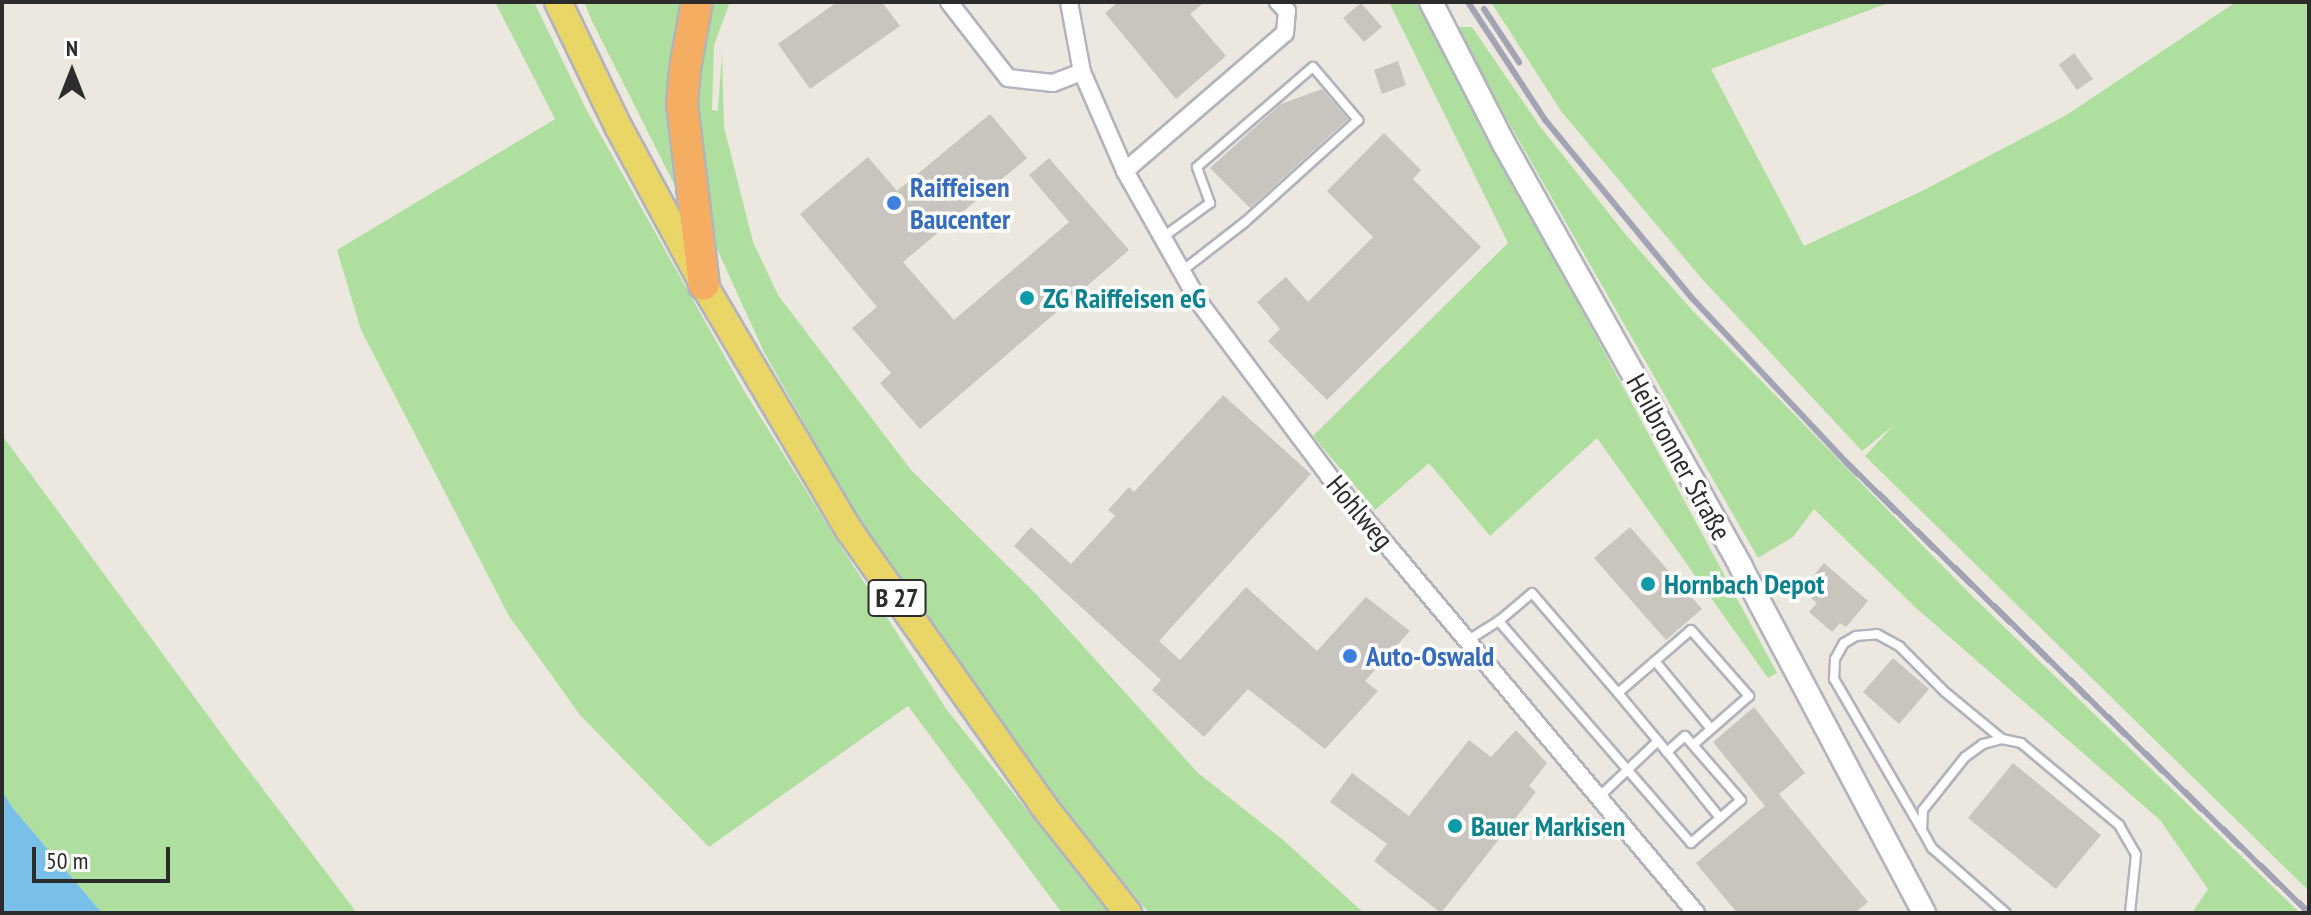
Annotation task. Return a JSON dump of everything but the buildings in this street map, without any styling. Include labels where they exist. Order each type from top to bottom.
[{"type":"highway","points":[[697,2],[682,104],[704,285]]},
{"type":"main road","name":"B 27","points":[[558,2],[613,115],[704,285],[849,530],[1042,804],[1128,913]]},
{"type":"street","points":[[949,2],[1008,78],[1053,83],[1082,72]]},
{"type":"street","name":"Hohlweg","points":[[1069,2],[1082,72],[1125,171],[1160,238],[1199,302],[1329,476],[1470,639],[1696,913]]},
{"type":"street","points":[[1125,171],[1285,33],[1287,11],[1278,2]]},
{"type":"street","name":"Heilbronner Straße","points":[[1431,2],[1504,144],[1741,567],[1924,913]]},
{"type":"lane","points":[[1160,238],[1210,203],[1197,167],[1313,67],[1358,120],[1245,222],[1181,271]]},
{"type":"lane","points":[[1470,639],[1499,621],[1532,593],[1720,818]]},
{"type":"lane","points":[[1499,621],[1691,843],[1741,800],[1685,736],[1667,752]]},
{"type":"lane","points":[[1618,693],[1691,630],[1749,696],[1693,745]]},
{"type":"lane","points":[[2002,739],[1945,692],[1900,647],[1877,634],[1856,636],[1844,643],[1835,659],[1834,679],[1932,848],[2006,913]]},
{"type":"lane","points":[[1655,661],[1711,729]]},
{"type":"lane","points":[[1922,830],[1923,810],[1965,757],[1983,744],[2002,739],[2021,743],[2119,825],[2136,855],[2130,913]]},
{"type":"lane","points":[[1600,796],[1626,768],[1658,741]]},
{"type":"green space","points":[[495,2],[534,2],[586,109],[743,389],[840,545],[947,710],[1109,913],[1062,913],[908,706],[709,847],[580,715],[509,616],[361,330],[337,250],[555,119]]},
{"type":"green space","points":[[584,2],[688,2],[678,192],[592,21]]},
{"type":"green space","points":[[697,2],[730,2],[714,45],[712,110],[718,111],[722,52],[724,127],[753,242],[778,295],[911,470],[1035,593],[1198,773],[1282,839],[1364,913],[1149,913],[1066,812],[861,524],[764,352],[707,227],[693,106]]},
{"type":"green space","points":[[1389,2],[1416,2],[1777,673],[1768,678],[1597,438],[1490,536],[1429,463],[1375,510],[1313,436],[1508,243]]},
{"type":"green space","points":[[1491,2],[1891,2],[1711,69],[1804,246],[1922,191],[2065,116],[2236,2],[2309,2],[2309,891],[1865,456],[1894,425],[1862,451],[1702,279],[1561,111]]},
{"type":"green space","points":[[1454,27],[1472,27],[1539,125],[1626,235],[1692,310],[1969,593],[2300,913],[2192,913],[2208,889],[2160,820],[1915,607],[1814,509],[1793,537],[1758,558]]},
{"type":"green space","points":[[2,435],[357,913],[102,913],[12,807],[2,791]]},
{"type":"water","points":[[2,791],[12,807],[102,913],[2,913]]},
{"type":"railway","points":[[1468,2],[1546,121],[1691,297],[1849,465],[2309,913]]},
{"type":"railway","points":[[1484,9],[1519,62]]},
{"type":"place","name":"Raiffeisen Baucenter","points":[[894,203]]},
{"type":"place","name":"ZG Raiffeisen eG","points":[[1027,298]]},
{"type":"place","name":"Hornbach Depot","points":[[1648,584]]},
{"type":"place","name":"Auto-Oswald","points":[[1350,656]]},
{"type":"place","name":"Bauer Markisen","points":[[1455,826]]}]
